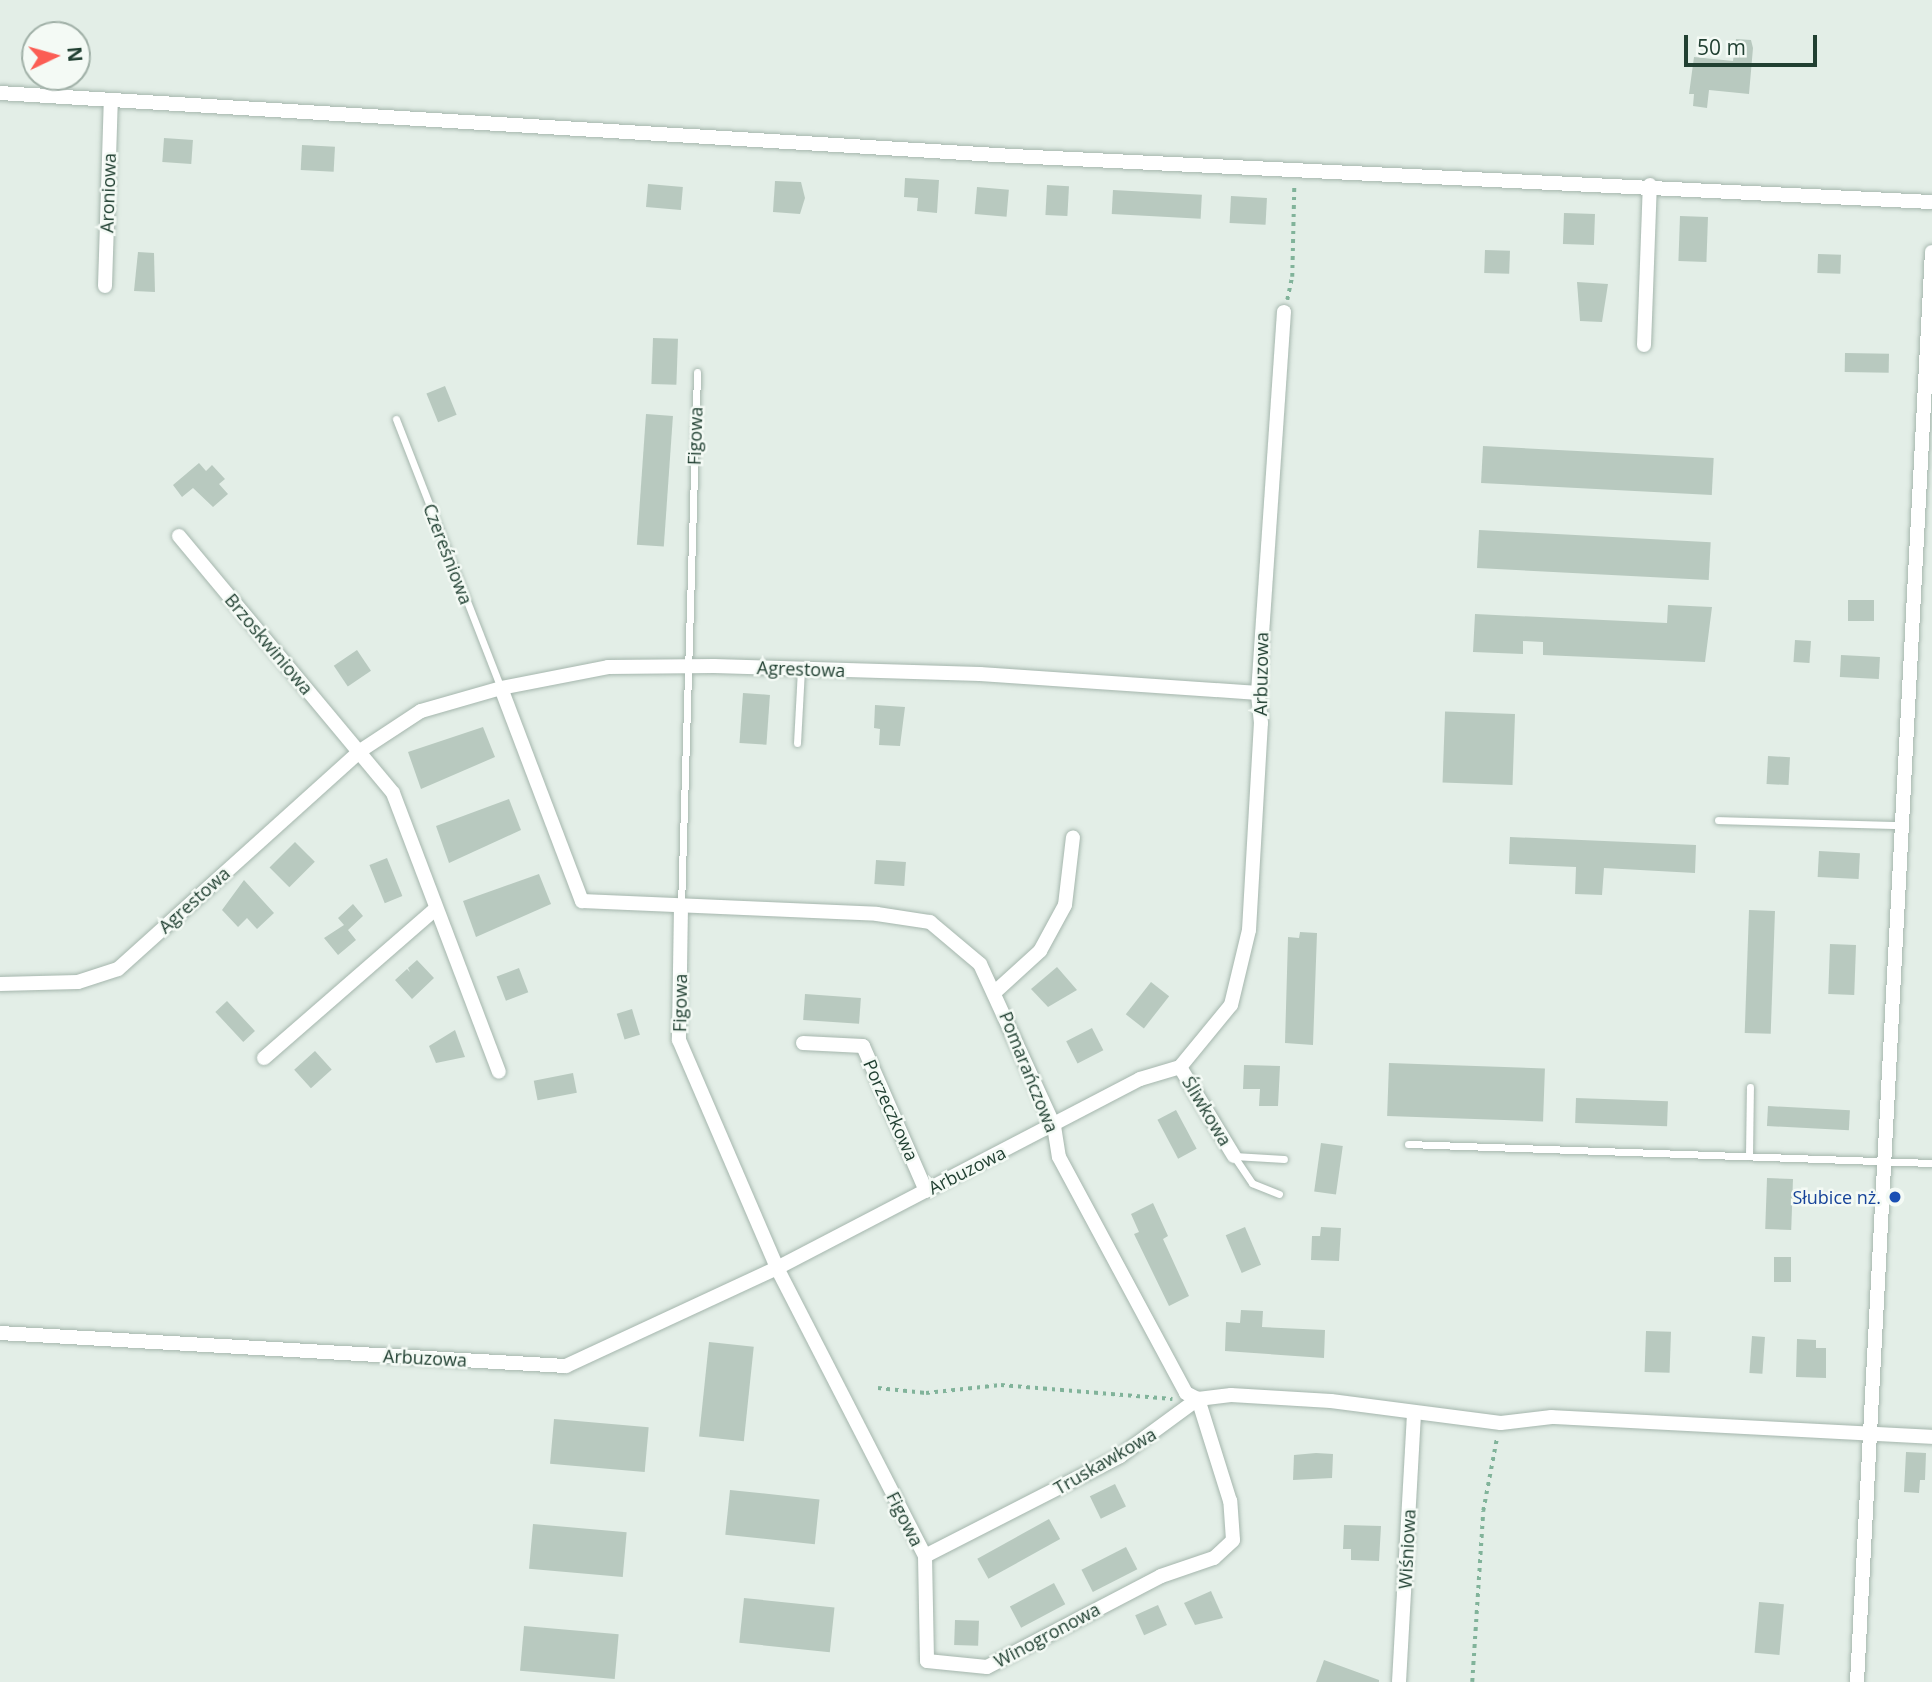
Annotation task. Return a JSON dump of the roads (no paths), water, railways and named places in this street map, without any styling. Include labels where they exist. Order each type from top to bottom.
[{"type":"street","points":[[0,93],[1294,169],[1650,185],[1932,202]]},
{"type":"street","name":"Aroniowa","points":[[105,286],[111,100]]},
{"type":"street","points":[[1644,345],[1650,185]]},
{"type":"street","points":[[1857,1682],[1885,1160],[1899,825],[1932,252]]},
{"type":"street","name":"Arbuzowa","points":[[0,1333],[566,1366],[778,1268],[1140,1079],[1180,1067],[1231,1005],[1243,968],[1260,737],[1258,694],[1284,312]]},
{"type":"street","name":"Brzoskwiniowa","points":[[179,536],[360,751]]},
{"type":"street","name":"Agrestowa","points":[[0,984],[78,982],[118,969],[360,751],[421,712],[501,688],[608,667],[686,666],[980,674],[1258,694]]},
{"type":"street","name":"Pomarańczowa","points":[[501,688],[582,901],[877,914],[929,922],[980,964],[1054,1126],[1059,1157],[1192,1396],[1230,1501],[1233,1541],[1214,1558],[1161,1576]]},
{"type":"street","points":[[360,751],[393,793],[434,910],[499,1072]]},
{"type":"street","points":[[995,992],[1040,951],[1065,905],[1073,837]]},
{"type":"street","name":"Figowa","points":[[681,906],[679,1040],[778,1268],[925,1556],[927,1661]]},
{"type":"street","points":[[264,1058],[434,910]]},
{"type":"street","name":"Porzeczkowa","points":[[803,1043],[863,1046],[926,1191]]},
{"type":"street","name":"Śliwkowa","points":[[1180,1067],[1234,1156]]},
{"type":"street","points":[[1192,1396],[1231,1395],[1331,1401],[1414,1415],[1501,1423],[1552,1417],[1932,1437]]},
{"type":"street","name":"Truskawkowa","points":[[925,1556],[1120,1457],[1192,1396]]},
{"type":"street","name":"Wiśniowa","points":[[1399,1682],[1414,1415]]},
{"type":"street","name":"Winogronowa","points":[[927,1661],[987,1667],[1161,1576]]},
{"type":"lane","name":"Figowa","points":[[681,906],[686,666],[697,372]]},
{"type":"lane","name":"Czereśniowa","points":[[396,419],[501,688]]},
{"type":"lane","points":[[797,743],[801,670]]},
{"type":"lane","points":[[1718,820],[1899,825]]},
{"type":"lane","points":[[1749,1155],[1751,1087]]},
{"type":"lane","points":[[1408,1144],[1932,1163]]},
{"type":"lane","points":[[1234,1156],[1284,1159]]},
{"type":"lane","points":[[1234,1156],[1252,1182],[1279,1194]]},
{"type":"place","name":"Słubice nż.","points":[[1895,1197]]}]
